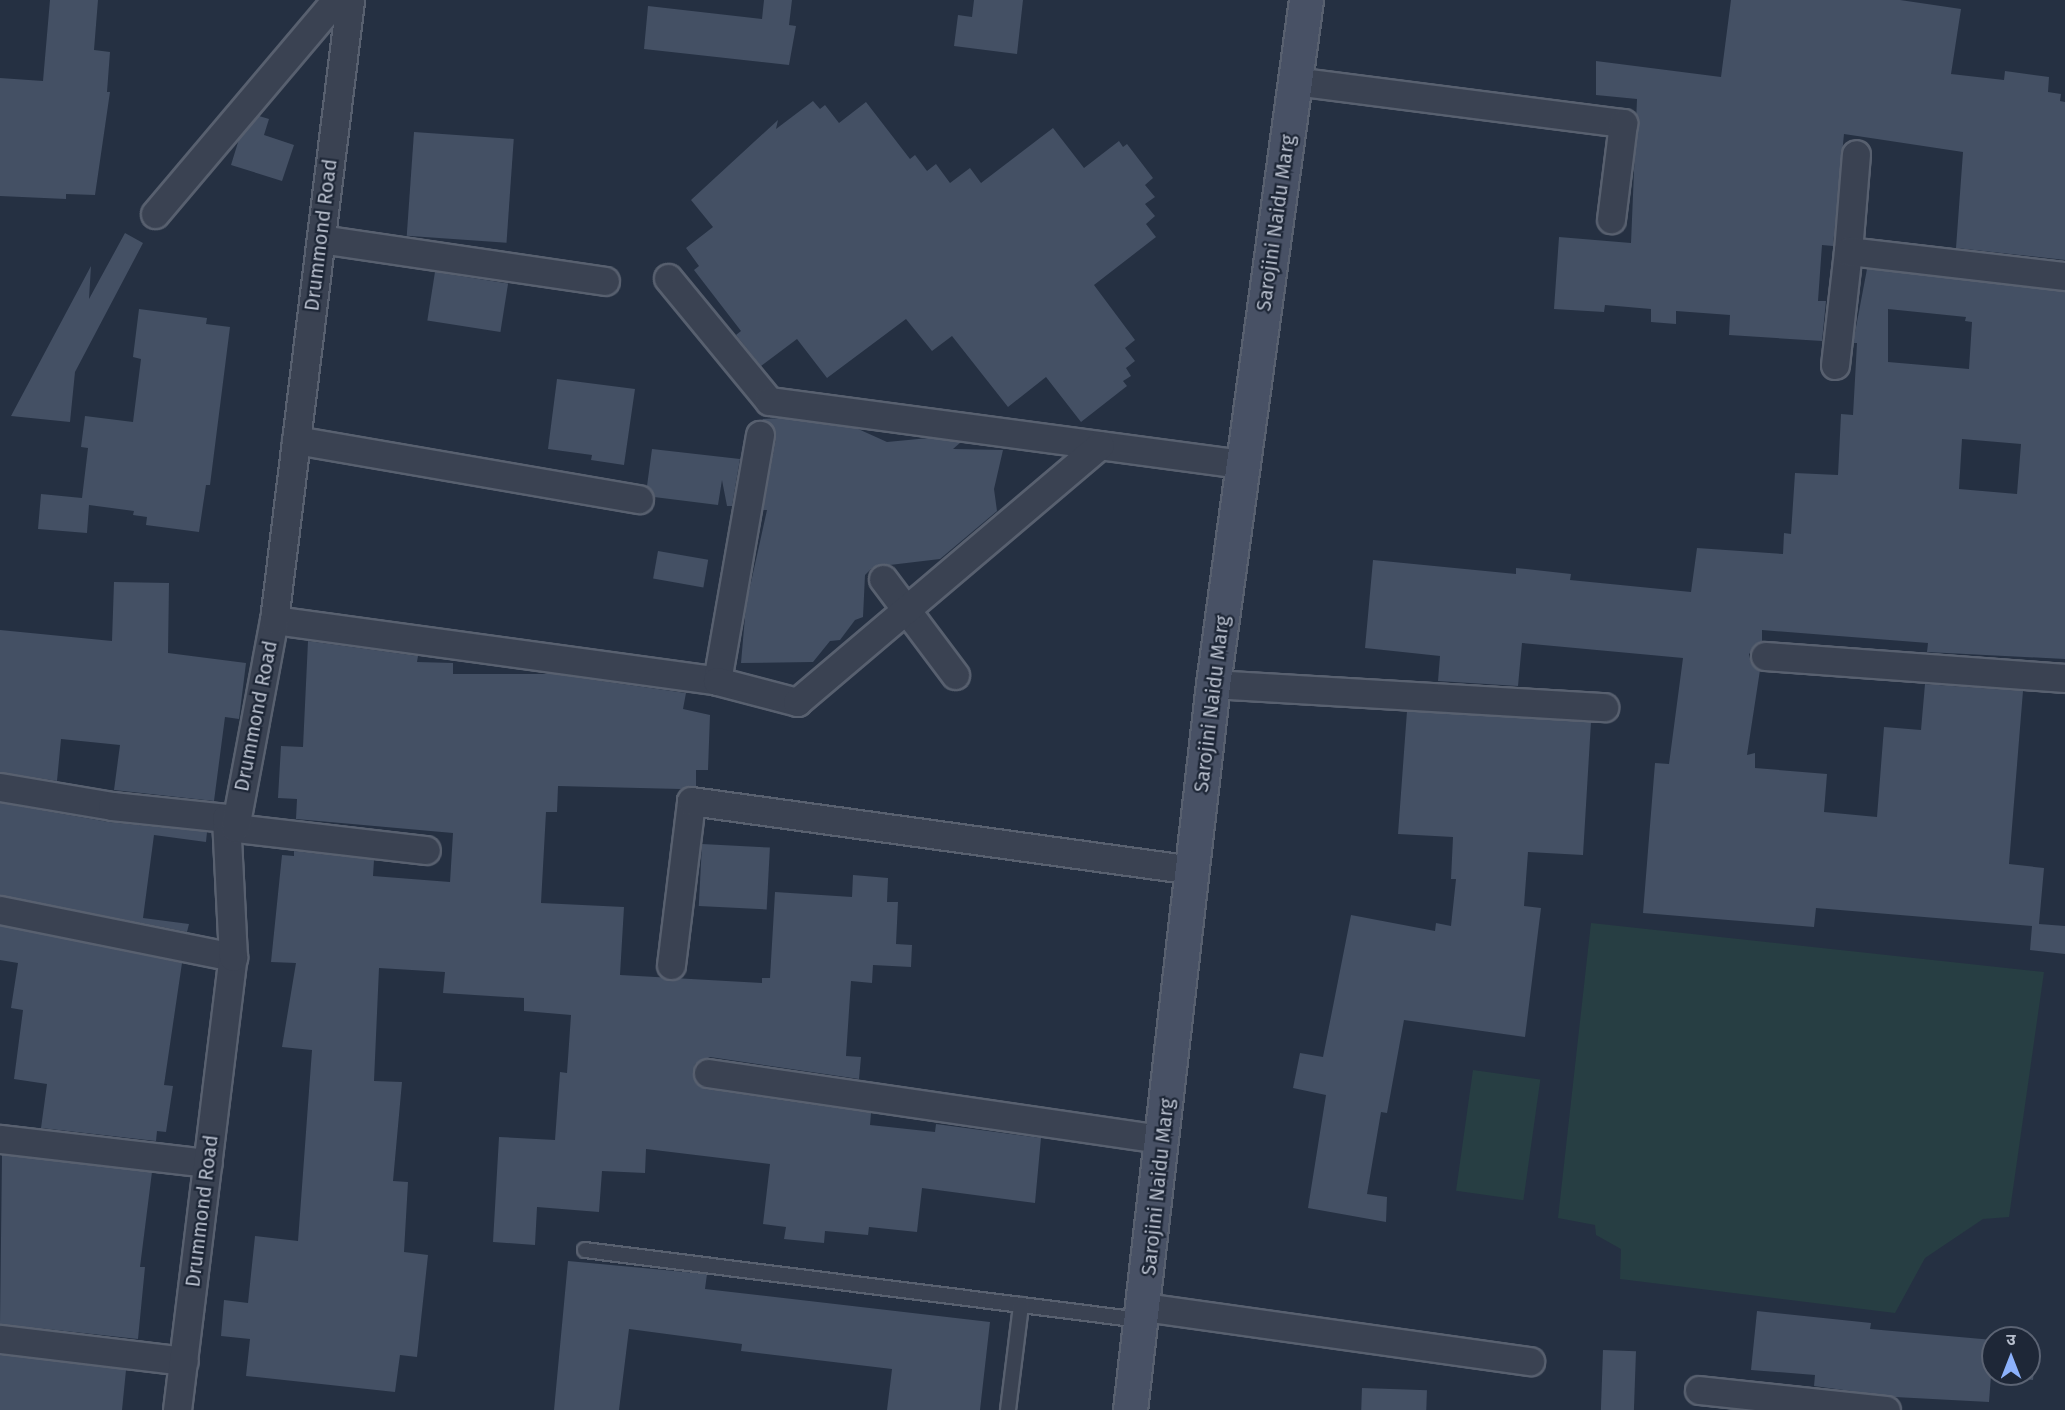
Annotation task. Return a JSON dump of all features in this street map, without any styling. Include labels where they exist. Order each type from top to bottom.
[{"type":"main road","name":"Sarojini Naidu Marg","points":[[1130,1410],[1143,1314],[1213,684],[1306,0]]},
{"type":"street","points":[[155,214],[336,0]]},
{"type":"street","name":"Drummond Road","points":[[177,1410],[233,957],[230,823],[274,620],[350,0]]},
{"type":"street","points":[[1295,81],[1623,123],[1611,219]]},
{"type":"street","points":[[1834,364],[1848,251],[1856,154]]},
{"type":"street","points":[[321,239],[605,281]]},
{"type":"street","points":[[1848,251],[2065,276]]},
{"type":"street","points":[[669,278],[769,401],[1243,464]]},
{"type":"street","points":[[717,681],[760,435]]},
{"type":"street","points":[[296,440],[639,499]]},
{"type":"street","points":[[274,620],[717,681],[797,702],[1100,445]]},
{"type":"street","points":[[883,579],[955,675]]},
{"type":"street","points":[[1765,656],[2065,678]]},
{"type":"street","points":[[1213,684],[1604,706]]},
{"type":"street","points":[[0,787],[112,806],[426,850]]},
{"type":"street","points":[[671,965],[691,801],[1193,870]]},
{"type":"street","points":[[0,910],[233,957]]},
{"type":"street","points":[[708,1073],[1163,1139]]},
{"type":"street","points":[[0,1139],[208,1163]]},
{"type":"street","points":[[1143,1314],[1530,1361]]},
{"type":"street","points":[[0,1339],[184,1361]]},
{"type":"street","points":[[1699,1390],[1886,1410]]},
{"type":"lane","points":[[585,1250],[1021,1305],[1143,1314]]},
{"type":"lane","points":[[1008,1410],[1021,1305]]},
{"type":"green space","points":[[1591,923],[2044,972],[2009,1217],[1983,1219],[1925,1258],[1895,1313],[1620,1279],[1621,1249],[1596,1235],[1595,1225],[1558,1218]]},
{"type":"green space","points":[[1473,1070],[1540,1079],[1523,1200],[1456,1191]]},
{"type":"building","points":[[50,0],[98,0],[94,50],[110,52],[107,92],[110,92],[95,195],[66,194],[66,199],[0,196],[0,78],[43,81]]},
{"type":"building","points":[[764,0],[792,0],[789,25],[796,26],[789,65],[644,49],[648,6],[762,19]]},
{"type":"building","points":[[974,0],[1023,0],[1017,54],[954,46],[958,15],[972,17]]},
{"type":"building","points":[[1731,0],[1900,0],[1961,9],[1951,74],[2004,80],[2005,71],[2049,77],[2048,92],[2061,94],[2060,101],[2065,102],[2065,260],[1956,248],[1963,152],[1844,134],[1833,246],[1822,245],[1818,301],[1826,301],[1822,341],[1729,335],[1730,315],[1676,311],[1676,324],[1651,322],[1651,309],[1605,305],[1604,312],[1554,309],[1559,237],[1631,243],[1637,99],[1596,95],[1596,61],[1721,77]]},
{"type":"building","points":[[813,101],[820,109],[825,105],[839,123],[866,102],[910,159],[915,155],[927,171],[936,164],[950,183],[970,168],[981,183],[1053,128],[1084,168],[1119,141],[1123,147],[1127,144],[1153,178],[1145,185],[1155,197],[1145,204],[1155,216],[1146,224],[1156,237],[1094,285],[1135,340],[1125,348],[1135,361],[1126,368],[1131,376],[1123,381],[1127,386],[1081,422],[1046,377],[1008,407],[952,336],[932,351],[906,319],[827,378],[797,339],[761,366],[736,335],[741,331],[694,270],[699,266],[686,248],[713,227],[691,200],[778,120],[776,129]]},
{"type":"building","points":[[259,116],[269,119],[264,135],[294,145],[282,181],[231,165],[239,139]]},
{"type":"building","points":[[414,132],[514,139],[507,243],[407,236]]},
{"type":"building","points":[[125,233],[143,243],[75,372],[70,422],[11,416],[91,266],[89,299]]},
{"type":"building","points":[[1867,269],[2065,291],[2065,659],[1927,652],[1928,643],[1762,630],[1762,641],[1749,654],[1751,663],[1760,670],[1747,755],[1755,753],[1755,768],[1827,774],[1824,812],[1877,817],[1884,727],[1921,730],[1925,684],[2023,691],[2009,864],[2044,868],[2039,924],[2065,926],[2065,954],[2030,950],[2032,926],[1816,908],[1814,927],[1643,913],[1655,763],[1669,764],[1683,658],[1522,643],[1518,686],[1438,681],[1440,656],[1365,648],[1373,560],[1516,574],[1516,568],[1571,574],[1570,580],[1691,592],[1697,548],[1783,554],[1784,533],[1791,534],[1795,473],[1838,475],[1841,414],[1853,415],[1857,343],[1853,343]],"holes":[[[1888,309],[1966,317],[1965,321],[1972,322],[1969,369],[1888,362]],[[1962,439],[2021,444],[2017,494],[1959,489]]]},
{"type":"building","points":[[435,272],[508,284],[500,332],[427,320]]},
{"type":"building","points":[[139,309],[207,318],[206,324],[230,327],[210,485],[206,485],[199,532],[146,525],[147,517],[133,515],[134,511],[89,505],[87,533],[38,529],[41,494],[82,498],[88,448],[81,447],[85,416],[133,422],[141,359],[133,357]]},
{"type":"building","points":[[557,379],[635,389],[624,465],[591,460],[592,455],[548,449]]},
{"type":"building","points":[[781,418],[856,428],[887,442],[929,438],[961,442],[953,449],[1003,450],[994,489],[997,511],[940,559],[873,567],[865,575],[863,617],[855,620],[840,640],[830,641],[813,662],[741,663],[746,605],[767,510],[763,510],[776,438],[775,429],[762,419]]},
{"type":"building","points":[[652,449],[740,459],[732,506],[727,506],[722,480],[718,505],[654,497],[647,486]]},
{"type":"building","points":[[658,551],[708,560],[703,587],[653,579]]},
{"type":"building","points":[[114,582],[169,583],[168,653],[246,663],[239,719],[225,717],[214,801],[114,790],[120,745],[61,739],[57,781],[0,772],[0,630],[112,641]]},
{"type":"building","points":[[308,641],[418,656],[417,662],[453,663],[453,674],[552,674],[686,693],[683,709],[710,715],[708,770],[696,770],[696,786],[681,789],[558,786],[557,812],[546,812],[541,903],[624,907],[620,975],[762,983],[762,978],[770,978],[775,892],[852,897],[853,875],[888,878],[887,902],[898,902],[896,944],[912,945],[911,967],[873,965],[872,983],[851,981],[846,1056],[861,1057],[859,1079],[710,1057],[695,1064],[694,1079],[706,1089],[871,1113],[870,1125],[935,1132],[936,1124],[1041,1138],[1035,1203],[922,1188],[917,1232],[869,1227],[868,1235],[825,1231],[824,1243],[784,1239],[786,1227],[763,1224],[770,1164],[646,1149],[645,1173],[602,1171],[599,1212],[537,1207],[535,1245],[493,1242],[499,1137],[555,1140],[560,1072],[567,1073],[571,1015],[524,1011],[524,998],[443,993],[445,972],[379,968],[374,1081],[402,1082],[393,1181],[408,1182],[404,1252],[428,1255],[417,1357],[400,1355],[395,1392],[246,1376],[250,1339],[221,1336],[224,1300],[248,1303],[255,1236],[298,1241],[312,1050],[282,1047],[296,963],[271,962],[282,855],[294,856],[294,851],[374,860],[373,876],[450,882],[453,833],[296,819],[297,799],[278,798],[281,746],[303,747]]},
{"type":"building","points":[[1407,711],[1591,722],[1583,855],[1528,852],[1524,906],[1541,908],[1525,1037],[1404,1020],[1387,1113],[1381,1112],[1367,1194],[1387,1197],[1386,1222],[1308,1208],[1326,1095],[1293,1088],[1300,1053],[1323,1057],[1351,915],[1435,931],[1436,923],[1451,926],[1456,879],[1451,879],[1453,837],[1398,834]]},
{"type":"building","points":[[0,803],[109,822],[207,832],[206,842],[154,835],[143,918],[189,924],[187,932],[0,895]]},
{"type":"building","points":[[702,844],[770,848],[767,909],[699,906]]},
{"type":"building","points":[[0,926],[182,963],[164,1085],[173,1086],[166,1132],[157,1131],[156,1141],[41,1128],[47,1084],[14,1079],[23,1010],[11,1008],[18,963],[0,960]]},
{"type":"building","points":[[2,1155],[152,1172],[140,1267],[145,1267],[138,1339],[0,1324]]},
{"type":"building","points":[[568,1261],[707,1274],[705,1289],[990,1322],[980,1410],[887,1410],[892,1369],[741,1351],[742,1344],[629,1329],[619,1410],[554,1410]]},
{"type":"building","points":[[1757,1311],[1871,1323],[1870,1329],[1981,1339],[1981,1386],[1990,1386],[1989,1402],[1895,1397],[1814,1386],[1815,1375],[1751,1370]]},
{"type":"building","points":[[1603,1350],[1636,1351],[1634,1410],[1601,1410]]},
{"type":"building","points":[[0,1355],[126,1370],[122,1410],[0,1410]]},
{"type":"building","points":[[1362,1388],[1427,1390],[1426,1410],[1361,1410]]}]
